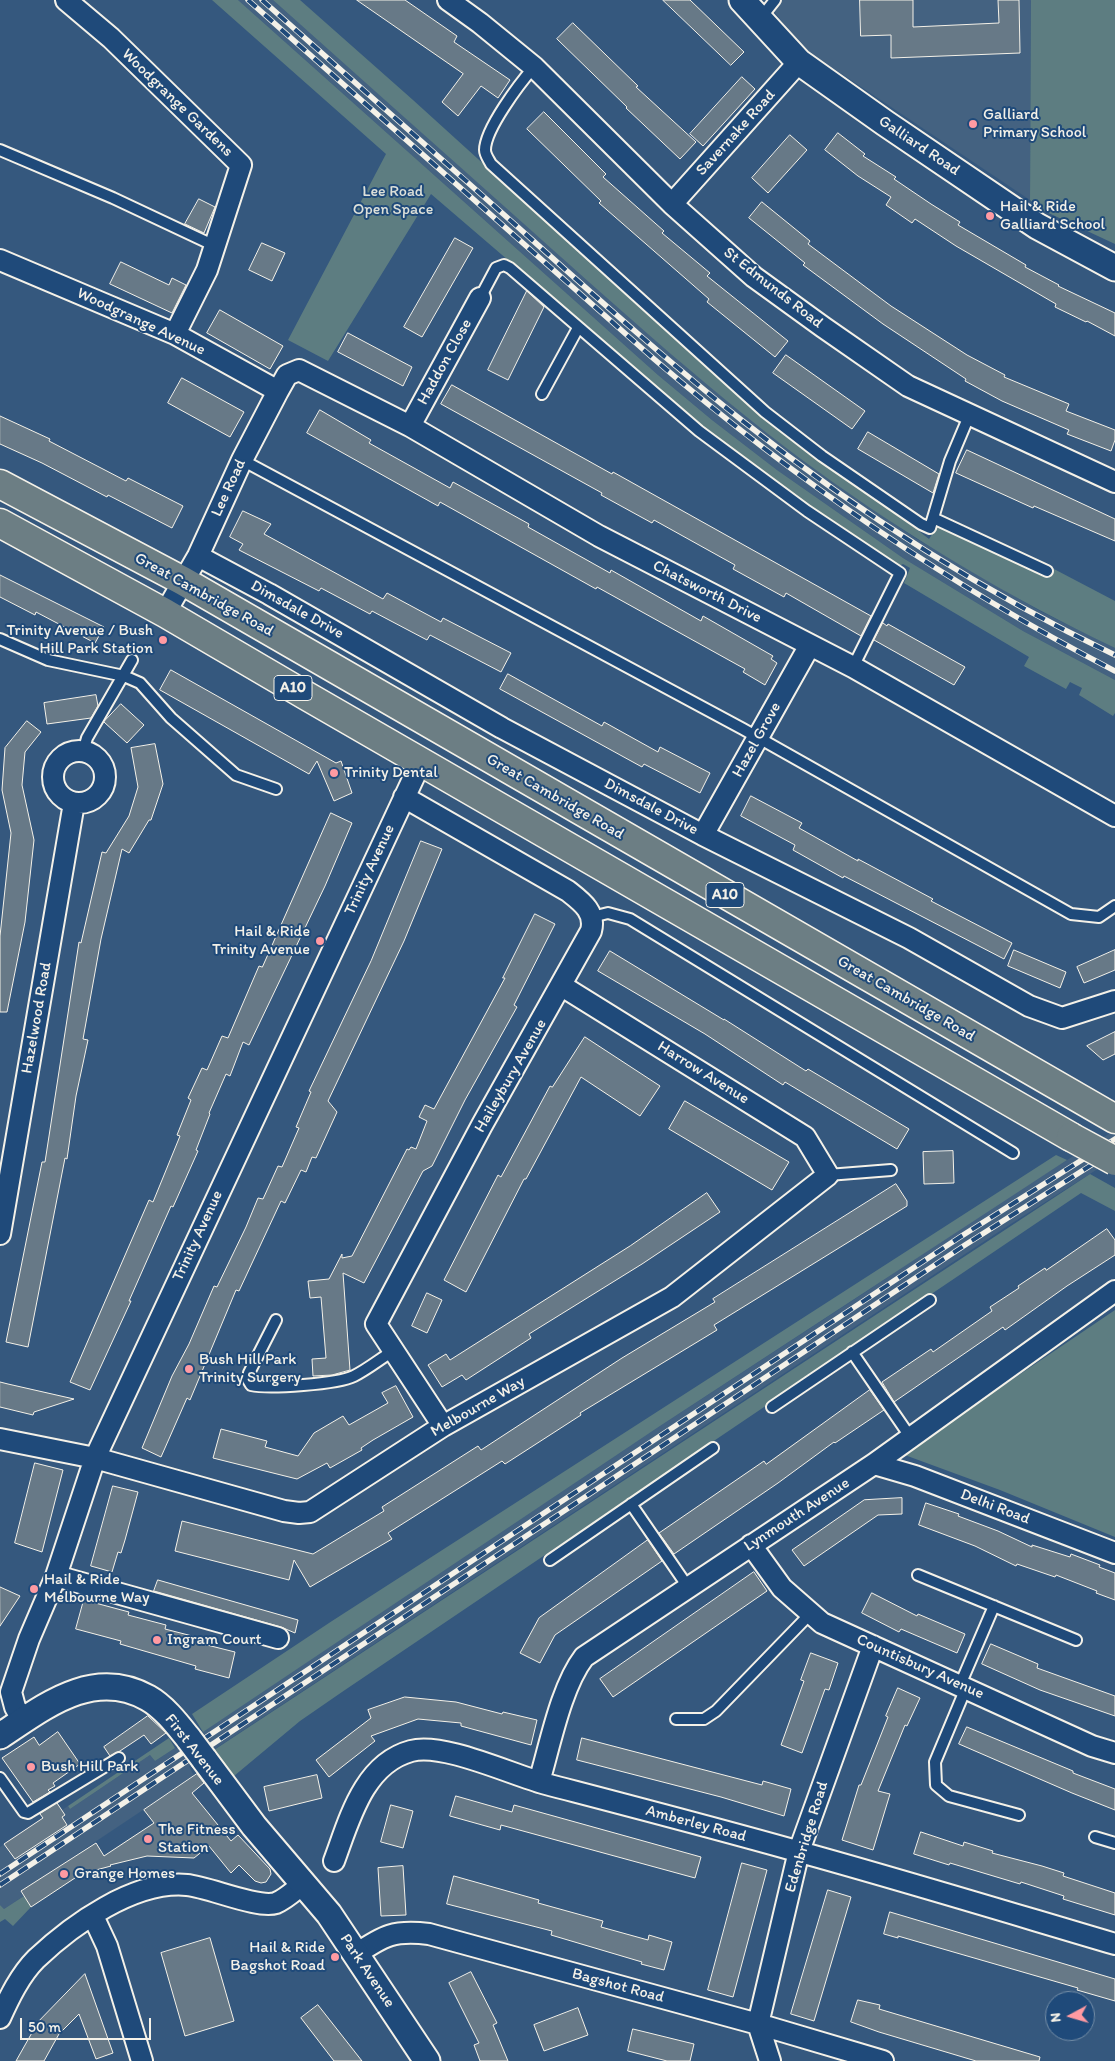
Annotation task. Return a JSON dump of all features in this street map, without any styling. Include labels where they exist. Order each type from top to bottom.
[{"type":"highway","name":"Great Cambridge Road","points":[[0,484],[183,581],[1111,1117]]},
{"type":"highway","name":"A10","points":[[0,524],[165,613],[1115,1161]]},
{"type":"highway","name":"A10","points":[[342,674],[418,734],[426,743],[427,752],[421,762]]},
{"type":"street","name":"Woodgrange Gardens","points":[[66,0],[111,38],[241,165],[207,270],[175,334]]},
{"type":"street","name":"St Edmunds Road","points":[[448,0],[480,23],[534,67],[672,204],[754,276],[823,327],[908,386],[969,416],[1115,482]]},
{"type":"street","name":"Galliard Road","points":[[742,0],[799,62],[1037,226],[1115,268]]},
{"type":"street","name":"Savernake Road","points":[[672,204],[799,62]]},
{"type":"street","name":"Woodgrange Avenue","points":[[0,260],[175,334],[278,391]]},
{"type":"street","name":"Haddon Close","points":[[410,426],[480,298]]},
{"type":"street","name":"Chatsworth Drive","points":[[299,370],[410,426],[599,536],[853,666],[1115,816]]},
{"type":"street","name":"Lee Road","points":[[165,613],[198,556],[242,460],[278,391],[287,375],[299,370]]},
{"type":"street","name":"Dimsdale Drive","points":[[198,556],[269,594],[502,728],[703,835],[909,938],[1029,1006],[1062,1018],[1115,1001]]},
{"type":"street","name":"Hazel Grove","points":[[703,835],[810,645]]},
{"type":"street","points":[[83,752],[91,754],[102,766],[104,782],[102,790],[90,801],[74,803],[59,794],[55,786],[55,768],[66,755],[83,752]]},
{"type":"street","name":"Trinity Avenue","points":[[23,1721],[11,1692],[29,1639],[56,1576],[95,1458],[421,762]]},
{"type":"street","points":[[404,797],[568,891],[585,905],[592,917]]},
{"type":"street","name":"Hazelwood Road","points":[[0,1234],[74,803]]},
{"type":"street","name":"Haileybury Avenue","points":[[443,1426],[376,1324],[482,1125],[591,932],[592,917]]},
{"type":"street","name":"Harrow Avenue","points":[[562,986],[805,1137],[828,1175]]},
{"type":"street","name":"Melbourne Way","points":[[0,1439],[95,1458],[284,1511],[310,1512],[443,1426],[672,1297],[828,1175]]},
{"type":"street","name":"Lynmouth Avenue","points":[[539,1782],[559,1713],[576,1668],[584,1657],[874,1464],[1115,1291]]},
{"type":"street","name":"Delhi Road","points":[[874,1464],[915,1476],[1115,1553]]},
{"type":"street","name":"Countisbury Avenue","points":[[751,1545],[782,1588],[822,1623],[1092,1746],[1115,1753]]},
{"type":"street","points":[[56,1576],[278,1638]]},
{"type":"street","name":"Edenbridge Road","points":[[758,2024],[799,1851],[873,1646]]},
{"type":"street","name":"First Avenue","points":[[0,1736],[69,1693],[103,1687],[119,1688],[148,1698],[162,1708],[189,1738],[229,1795],[304,1883]]},
{"type":"street","name":"Amberley Road","points":[[334,1861],[354,1807],[372,1778],[392,1759],[398,1756],[412,1751],[430,1750],[456,1755],[539,1782],[799,1851],[1115,1944]]},
{"type":"street","points":[[0,2018],[9,1997],[35,1960],[75,1927],[110,1904],[139,1892],[165,1886],[186,1885],[216,1890],[263,1904],[275,1903],[304,1883]]},
{"type":"street","name":"Park Avenue","points":[[304,1883],[329,1914],[427,2061]]},
{"type":"street","points":[[92,1916],[107,1946],[142,2061]]},
{"type":"street","name":"Bagshot Road","points":[[355,1954],[380,1938],[397,1933],[429,1934],[758,2024],[883,2061]]},
{"type":"street","points":[[758,2024],[770,2061]]},
{"type":"lane","points":[[759,20],[775,0]]},
{"type":"lane","points":[[534,67],[504,107],[488,137],[485,150],[491,164],[765,412],[822,456],[921,524],[930,528],[950,461],[969,416]]},
{"type":"lane","points":[[0,150],[113,198],[215,246]]},
{"type":"lane","points":[[480,298],[496,268],[504,265],[699,431],[807,511],[900,573],[853,666]]},
{"type":"lane","points":[[542,394],[578,328]]},
{"type":"lane","points":[[242,460],[758,738],[1071,914],[1099,917],[1115,906]]},
{"type":"lane","points":[[933,518],[1047,572]]},
{"type":"lane","points":[[0,639],[48,660],[124,676],[140,683],[170,718],[236,775],[276,789]]},
{"type":"lane","points":[[83,752],[87,738],[132,660]]},
{"type":"lane","points":[[592,917],[608,913],[630,919],[1013,1153]]},
{"type":"lane","points":[[828,1175],[891,1170]]},
{"type":"lane","points":[[772,1407],[930,1300]]},
{"type":"lane","points":[[276,1320],[249,1374],[248,1380],[251,1385],[259,1387],[306,1384],[353,1377],[393,1351]]},
{"type":"lane","points":[[852,1352],[911,1438]]},
{"type":"lane","points":[[550,1560],[713,1448]]},
{"type":"lane","points":[[631,1504],[688,1587]]},
{"type":"lane","points":[[918,1575],[1076,1640]]},
{"type":"lane","points":[[994,1606],[935,1762],[936,1785],[949,1796],[1019,1815]]},
{"type":"lane","points":[[676,1719],[704,1719],[716,1711],[811,1613]]},
{"type":"lane","points":[[0,1778],[24,1812],[28,1813],[119,1758]]},
{"type":"lane","points":[[1095,1836],[1115,1843]]},
{"type":"shaded area","points":[[238,0],[273,0],[676,357],[724,398],[815,469],[915,538],[1040,611],[1115,648],[1115,680],[1023,631],[903,558],[777,470],[712,420],[658,375]]},
{"type":"shaded area","name":"Galliard Primary School","points":[[765,0],[1031,0],[1030,200],[803,48]]},
{"type":"shaded area","points":[[1115,1130],[1115,1158],[1006,1227],[189,1766],[194,1776],[41,1878],[51,1894],[31,1907],[24,1896],[4,1909],[0,1905],[0,1847],[60,1807],[62,1810],[68,1806],[70,1809],[150,1755],[155,1761],[175,1748],[177,1749],[660,1426],[992,1207]]},
{"type":"green space","name":"Lee Road Open Space","points":[[212,0],[238,0],[658,375],[777,470],[903,558],[1023,631],[1115,680],[1115,713],[1113,716],[1079,695],[1082,688],[1070,682],[1066,689],[1024,666],[1029,657],[904,583],[910,568],[903,564],[899,566],[808,506],[706,430],[431,194],[328,361],[288,340],[386,154]]},
{"type":"green space","points":[[273,0],[300,0],[736,393],[795,441],[888,507],[929,539],[938,525],[1049,578],[1054,569],[1115,601],[1115,648],[1037,609],[961,566],[852,495],[779,442],[637,324]]},
{"type":"green space","points":[[1031,0],[1115,0],[1115,244],[1040,209],[1030,200]]},
{"type":"green space","points":[[1056,1155],[1067,1160],[660,1426],[203,1732],[192,1714],[332,1621]]},
{"type":"green space","points":[[1090,1174],[1115,1188],[1115,1211],[1081,1193],[342,1692],[300,1721],[234,1776],[214,1750]]},
{"type":"green space","points":[[1115,1310],[1115,1537],[1000,1490],[902,1454]]},
{"type":"green space","points":[[169,1738],[175,1748],[155,1761],[150,1755],[70,1809],[68,1806]]},
{"type":"green space","points":[[24,1896],[31,1907],[13,1926],[5,1919],[0,1922],[0,1905],[4,1909]]},
{"type":"building","points":[[357,0],[405,0],[457,36],[454,42],[510,80],[498,98],[481,86],[458,116],[442,102],[463,74]]},
{"type":"building","points":[[663,0],[690,0],[744,52],[731,65]]},
{"type":"building","points":[[860,0],[913,0],[913,27],[999,23],[998,0],[1019,0],[1020,53],[891,58],[891,35],[861,36]]},
{"type":"building","points":[[573,23],[638,86],[636,87],[696,142],[680,159],[557,39]]},
{"type":"building","points":[[742,77],[755,89],[703,146],[690,134]]},
{"type":"building","points":[[544,112],[606,174],[603,177],[664,231],[662,233],[710,273],[707,276],[788,341],[775,357],[707,302],[709,299],[599,203],[601,201],[527,129]]},
{"type":"building","points":[[838,133],[865,154],[863,156],[896,177],[894,179],[960,222],[958,225],[1058,286],[1115,313],[1115,336],[1055,307],[1056,304],[956,246],[915,219],[912,223],[886,205],[891,197],[858,176],[825,150]]},
{"type":"building","points":[[790,135],[807,150],[768,193],[752,178]]},
{"type":"building","points":[[199,199],[215,207],[204,233],[185,224]]},
{"type":"building","points":[[762,202],[810,241],[808,244],[891,306],[967,355],[1005,375],[1004,377],[1069,404],[1066,411],[1115,430],[1115,440],[1111,451],[1067,434],[1069,430],[1002,401],[965,381],[966,379],[883,324],[803,265],[805,263],[749,218]]},
{"type":"building","points":[[455,238],[473,248],[422,337],[404,327]]},
{"type":"building","points":[[262,243],[285,253],[272,281],[249,270]]},
{"type":"building","points":[[121,262],[169,285],[172,278],[186,285],[172,313],[110,284]]},
{"type":"building","points":[[527,291],[544,307],[508,380],[488,370]]},
{"type":"building","points":[[220,310],[283,346],[270,369],[207,333]]},
{"type":"building","points":[[348,333],[412,367],[403,386],[338,352]]},
{"type":"building","points":[[786,355],[865,411],[852,429],[773,373]]},
{"type":"building","points":[[182,378],[244,412],[230,437],[168,403]]},
{"type":"building","points":[[452,385],[612,474],[613,472],[871,616],[861,636],[786,593],[784,597],[733,569],[735,565],[654,520],[652,523],[601,495],[602,493],[441,404]]},
{"type":"building","points":[[320,410],[371,440],[369,443],[450,488],[453,482],[529,524],[528,527],[610,573],[611,570],[701,621],[703,616],[773,656],[771,659],[777,663],[765,685],[743,672],[745,669],[597,587],[596,589],[440,502],[438,506],[307,433]]},
{"type":"building","points":[[0,416],[50,439],[49,441],[126,481],[128,478],[183,506],[172,528],[108,495],[107,497],[42,463],[0,444]]},
{"type":"building","points":[[868,432],[939,474],[933,493],[858,449]]},
{"type":"building","points":[[967,450],[1115,519],[1115,541],[1034,506],[1033,508],[956,473]]},
{"type":"building","points":[[243,511],[271,524],[264,534],[383,599],[387,593],[441,622],[443,618],[511,653],[501,672],[430,635],[427,640],[372,611],[370,614],[321,588],[319,591],[239,550],[243,544],[230,537]]},
{"type":"building","points":[[0,575],[104,627],[95,643],[36,612],[35,615],[0,597]]},
{"type":"building","points":[[883,623],[965,667],[954,685],[874,640]]},
{"type":"building","points":[[171,670],[336,763],[341,761],[352,793],[334,801],[317,761],[309,774],[160,690]]},
{"type":"building","points":[[508,674],[602,726],[604,722],[658,752],[660,747],[710,773],[700,793],[644,764],[642,767],[500,689]]},
{"type":"building","points":[[96,695],[98,706],[91,718],[47,724],[44,703]]},
{"type":"building","points":[[121,704],[144,725],[127,743],[104,722]]},
{"type":"building","points":[[27,721],[41,732],[25,752],[22,785],[34,840],[25,922],[7,1012],[0,1012],[0,936],[11,833],[2,790],[5,748]]},
{"type":"building","points":[[155,744],[163,784],[151,820],[149,820],[129,853],[122,849],[101,939],[83,1039],[88,1040],[76,1096],[67,1159],[65,1158],[28,1347],[6,1342],[42,1162],[45,1162],[79,942],[81,943],[102,852],[106,853],[129,816],[138,787],[131,748]]},
{"type":"building","points":[[751,796],[802,823],[799,828],[858,861],[858,859],[933,899],[931,901],[1012,943],[1004,959],[844,876],[843,878],[793,850],[795,845],[741,816]]},
{"type":"building","points":[[331,813],[352,823],[325,886],[249,1045],[243,1042],[230,1076],[226,1074],[209,1113],[196,1150],[198,1151],[173,1207],[171,1206],[129,1301],[131,1301],[90,1390],[70,1382],[149,1200],[153,1202],[180,1136],[177,1135],[191,1100],[188,1098],[202,1068],[207,1070],[222,1036],[228,1038],[259,966],[262,967]]},
{"type":"building","points":[[421,841],[442,849],[404,941],[328,1101],[337,1112],[316,1158],[312,1157],[306,1172],[301,1170],[285,1203],[281,1201],[239,1291],[236,1290],[190,1400],[187,1398],[161,1457],[142,1448],[172,1376],[189,1344],[214,1286],[217,1287],[246,1227],[258,1198],[263,1199],[278,1166],[282,1167],[299,1128],[296,1127],[311,1092],[309,1091],[371,961]]},
{"type":"building","points":[[535,914],[555,924],[514,1005],[517,1007],[465,1100],[432,1166],[423,1171],[364,1283],[343,1273],[350,1370],[332,1375],[313,1376],[312,1359],[326,1358],[321,1297],[310,1298],[308,1281],[329,1279],[342,1254],[342,1258],[352,1256],[407,1149],[409,1150],[411,1147],[416,1149],[427,1121],[419,1117],[425,1105],[434,1109],[505,978],[503,978]]},
{"type":"building","points":[[1014,950],[1066,972],[1060,988],[1008,966]]},
{"type":"building","points":[[1115,950],[1115,970],[1084,983],[1077,967]]},
{"type":"building","points":[[610,951],[724,1019],[806,1071],[808,1069],[909,1129],[897,1149],[785,1082],[783,1085],[705,1034],[598,971]]},
{"type":"building","points":[[1115,1032],[1115,1054],[1103,1060],[1087,1046]]},
{"type":"building","points":[[585,1037],[660,1086],[640,1116],[581,1077],[526,1179],[524,1179],[466,1292],[444,1280],[498,1175],[501,1177],[550,1086],[552,1087]]},
{"type":"building","points":[[685,1101],[789,1162],[772,1190],[669,1129]]},
{"type":"building","points":[[953,1151],[954,1183],[924,1184],[923,1152]]},
{"type":"building","points":[[896,1184],[907,1201],[907,1206],[714,1325],[717,1330],[580,1413],[581,1415],[505,1464],[502,1461],[388,1533],[392,1539],[310,1587],[294,1560],[289,1580],[175,1551],[182,1521],[313,1554],[384,1511],[382,1507],[478,1446],[481,1450],[622,1358],[715,1302],[713,1299]]},
{"type":"building","points":[[707,1193],[720,1212],[642,1264],[529,1334],[531,1338],[466,1380],[462,1375],[442,1387],[428,1365],[446,1354],[450,1360],[630,1246]]},
{"type":"building","points":[[1107,1229],[1115,1240],[1115,1255],[1005,1330],[1003,1327],[894,1402],[882,1382],[931,1349],[933,1352],[992,1311],[990,1307],[1019,1288],[1018,1286],[1045,1268],[1046,1270]]},
{"type":"building","points":[[427,1293],[442,1300],[427,1333],[412,1326]]},
{"type":"building","points":[[0,1382],[74,1399],[34,1412],[33,1415],[0,1407]]},
{"type":"building","points":[[396,1386],[413,1417],[330,1468],[327,1463],[297,1479],[213,1458],[221,1429],[267,1441],[265,1447],[298,1456],[314,1433],[343,1416],[349,1425],[388,1403],[382,1393]]},
{"type":"building","points":[[870,1390],[884,1410],[834,1442],[674,1554],[659,1533],[764,1461],[766,1464]]},
{"type":"building","points":[[35,1463],[63,1470],[42,1552],[15,1543]]},
{"type":"building","points":[[113,1486],[138,1492],[121,1553],[118,1552],[112,1572],[91,1566]]},
{"type":"building","points":[[902,1498],[902,1514],[878,1515],[804,1566],[792,1550],[864,1500]]},
{"type":"building","points":[[926,1503],[959,1514],[958,1516],[998,1531],[1032,1547],[1032,1545],[1070,1557],[1071,1554],[1100,1565],[1099,1567],[1115,1573],[1115,1600],[1056,1575],[1055,1577],[1017,1564],[1016,1566],[975,1546],[919,1525]]},
{"type":"building","points":[[648,1540],[662,1561],[555,1635],[540,1663],[520,1653],[539,1618]]},
{"type":"building","points":[[754,1572],[767,1591],[613,1697],[600,1679]]},
{"type":"building","points":[[158,1580],[298,1620],[295,1633],[281,1627],[154,1591]]},
{"type":"building","points":[[0,1587],[20,1596],[0,1626]]},
{"type":"building","points":[[872,1593],[917,1616],[918,1614],[965,1634],[957,1653],[901,1629],[899,1632],[862,1613]]},
{"type":"building","name":"Ingram Court","points":[[84,1600],[129,1612],[128,1615],[166,1625],[165,1629],[200,1638],[199,1643],[235,1652],[229,1678],[195,1669],[196,1666],[120,1644],[121,1641],[76,1629]]},
{"type":"building","points":[[991,1644],[1038,1664],[1037,1668],[1115,1696],[1115,1716],[1040,1690],[982,1664]]},
{"type":"building","points":[[811,1653],[838,1663],[829,1690],[825,1689],[802,1753],[781,1745],[804,1681],[801,1680]]},
{"type":"building","points":[[898,1688],[920,1698],[907,1726],[905,1725],[878,1791],[890,1794],[873,1850],[842,1840],[859,1785],[861,1785]]},
{"type":"building","points":[[405,1697],[456,1702],[502,1714],[503,1712],[537,1720],[531,1745],[461,1726],[461,1723],[418,1719],[371,1736],[375,1741],[329,1777],[316,1760],[371,1718],[368,1710]]},
{"type":"building","points":[[148,1716],[166,1733],[151,1744],[144,1735],[110,1756],[104,1747]]},
{"type":"building","points":[[967,1727],[1115,1789],[1115,1810],[959,1744]]},
{"type":"building","points":[[58,1732],[80,1764],[53,1783],[55,1786],[48,1790],[50,1792],[33,1802],[2,1758],[34,1737],[39,1745]]},
{"type":"building","points":[[582,1738],[762,1785],[763,1781],[791,1789],[784,1816],[721,1797],[577,1760]]},
{"type":"building","points":[[197,1774],[204,1783],[192,1793],[231,1841],[238,1835],[270,1869],[271,1874],[266,1882],[255,1881],[239,1865],[231,1873],[209,1846],[194,1858],[147,1856],[81,1874],[31,1907],[21,1891],[96,1843],[104,1856],[154,1823],[144,1810]]},
{"type":"building","points":[[317,1775],[322,1798],[269,1811],[264,1787]]},
{"type":"building","points":[[456,1796],[512,1812],[514,1805],[701,1857],[695,1878],[501,1825],[500,1830],[450,1816]]},
{"type":"building","points":[[57,1803],[65,1815],[62,1817],[67,1825],[15,1859],[4,1844],[43,1818],[40,1814]]},
{"type":"building","points":[[391,1805],[413,1811],[403,1848],[381,1842]]},
{"type":"building","points":[[921,1832],[963,1846],[964,1842],[993,1851],[992,1853],[1042,1866],[1064,1873],[1063,1876],[1115,1893],[1115,1915],[1063,1899],[1064,1896],[1021,1882],[1020,1884],[914,1854]]},
{"type":"building","points":[[742,1863],[767,1870],[733,1997],[708,1990]]},
{"type":"building","points":[[403,1866],[406,1915],[381,1916],[378,1868]]},
{"type":"building","points":[[454,1876],[539,1900],[538,1903],[603,1921],[601,1927],[648,1940],[649,1935],[672,1942],[664,1970],[551,1935],[552,1931],[447,1904]]},
{"type":"building","points":[[828,1890],[851,1897],[814,2021],[791,2014]]},
{"type":"building","points":[[890,1912],[1115,1979],[1115,2001],[1095,1995],[1095,1991],[1080,1991],[1077,1990],[1078,1988],[898,1936],[898,1938],[884,1934]]},
{"type":"building","points":[[210,1938],[234,2021],[185,2036],[161,1953]]},
{"type":"building","points":[[471,1972],[497,2023],[493,2025],[508,2061],[480,2061],[474,2045],[479,2043],[449,1983]]},
{"type":"building","points":[[85,1974],[113,2053],[96,2059],[79,2014],[59,2034],[44,2061],[16,2061],[38,2022]]},
{"type":"building","points":[[858,2000],[880,2005],[879,2009],[1040,2057],[1039,2061],[976,2061],[879,2032],[851,2022]]},
{"type":"building","points":[[318,2005],[362,2061],[334,2061],[301,2018]]},
{"type":"building","points":[[578,2008],[588,2035],[544,2051],[534,2025]]},
{"type":"building","points":[[633,2029],[694,2044],[690,2061],[667,2061],[628,2051]]},
{"type":"railway","points":[[248,0],[654,359],[763,447],[818,489],[934,567],[1053,638],[1115,671]]},
{"type":"railway","points":[[262,0],[654,348],[788,456],[877,519],[970,578],[1066,631],[1115,655]]},
{"type":"railway","points":[[0,1874],[960,1237],[1115,1139]]},
{"type":"railway","points":[[0,1885],[965,1245],[1115,1150]]},
{"type":"place","name":"Galliard Primary School","points":[[973,124]]},
{"type":"place","name":"Hail & Ride Galliard School","points":[[990,216]]},
{"type":"place","name":"Trinity Avenue / Bush Hill Park Station","points":[[163,640]]},
{"type":"place","name":"Trinity Dental","points":[[334,773]]},
{"type":"place","name":"Hail & Ride Trinity Avenue","points":[[320,941]]},
{"type":"place","name":"Bush Hill Park Trinity Surgery","points":[[189,1369]]},
{"type":"place","name":"Hail & Ride Melbourne Way","points":[[34,1589]]},
{"type":"place","name":"Ingram Court","points":[[157,1640]]},
{"type":"place","name":"Bush Hill Park","points":[[31,1767]]},
{"type":"place","name":"The Fitness Station","points":[[148,1839]]},
{"type":"place","name":"Grange Homes","points":[[64,1874]]},
{"type":"place","name":"Hail & Ride Bagshot Road","points":[[335,1957]]}]
